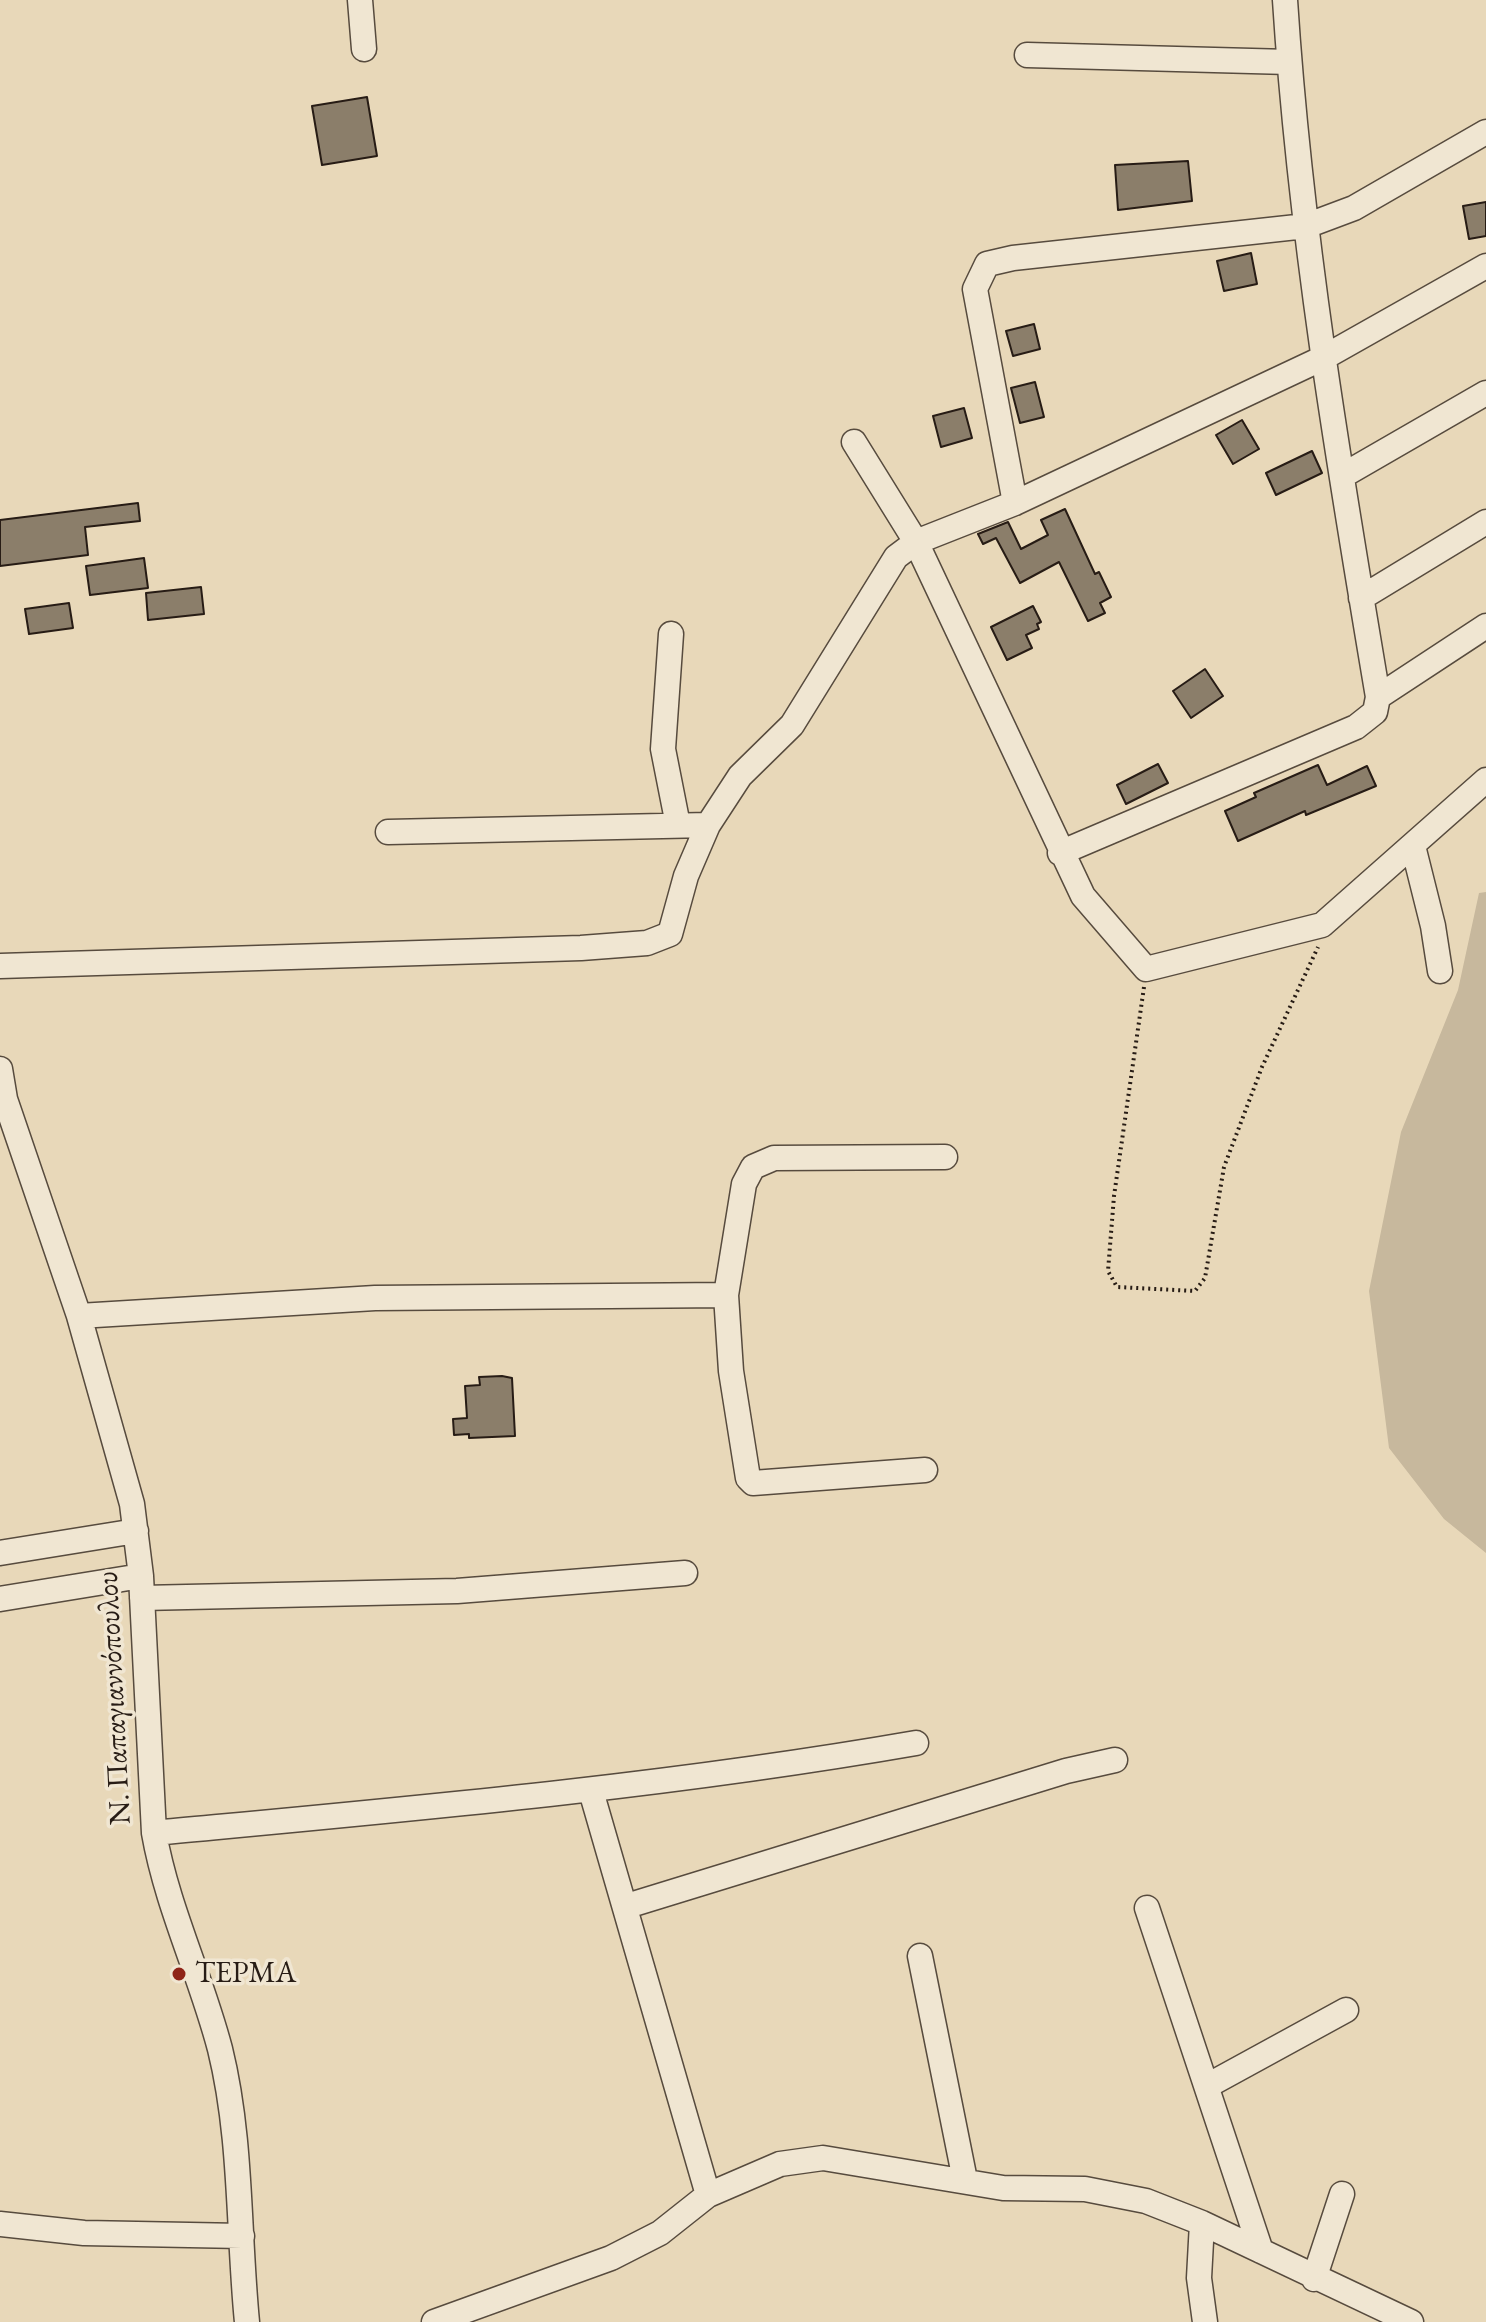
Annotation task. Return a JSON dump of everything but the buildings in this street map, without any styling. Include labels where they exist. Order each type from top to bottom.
[{"type":"street","points":[[360,0],[364,49]]},
{"type":"street","points":[[1060,853],[1356,727],[1375,712],[1378,697],[1323,358],[1306,226],[1285,0]]},
{"type":"street","points":[[1027,55],[1289,62]]},
{"type":"street","points":[[1015,503],[975,289],[987,264],[1013,258],[1306,226],[1354,208],[1486,132]]},
{"type":"street","points":[[0,966],[566,949],[647,943],[670,934],[686,876],[708,825],[740,776],[792,725],[896,557],[916,542],[1015,503],[1323,358],[1486,266]]},
{"type":"street","points":[[1342,476],[1486,393]]},
{"type":"street","points":[[854,442],[916,542],[1060,853],[1083,896],[1146,969],[1322,925],[1486,780]]},
{"type":"street","points":[[1361,598],[1486,522]]},
{"type":"street","points":[[1378,697],[1486,626]]},
{"type":"street","points":[[671,634],[663,749],[678,825]]},
{"type":"street","points":[[388,832],[708,825]]},
{"type":"street","points":[[1413,846],[1433,926],[1440,971]]},
{"type":"street","name":"Ν. Παπαγιαννόπουλου","points":[[0,1069],[5,1099],[79,1316],[118,1451],[136,1531],[142,1587],[154,1833],[160,1867],[220,2051],[234,2134],[242,2236],[240,2318]]},
{"type":"street","points":[[925,1470],[753,1483],[748,1478],[731,1371],[726,1295],[744,1184],[753,1167],[774,1158],[945,1157]]},
{"type":"street","points":[[79,1316],[375,1298],[726,1295]]},
{"type":"street","points":[[0,1553],[136,1531]]},
{"type":"street","points":[[0,1599],[142,1587],[457,1591],[685,1573]]},
{"type":"street","points":[[154,1833],[591,1791],[916,1743]]},
{"type":"street","points":[[627,1906],[1066,1771],[1115,1760]]},
{"type":"street","points":[[591,1791],[627,1906],[708,2195]]},
{"type":"street","points":[[1147,1908],[1261,2251]]},
{"type":"street","points":[[920,1956],[965,2180]]},
{"type":"street","points":[[1207,2086],[1346,2010]]},
{"type":"street","points":[[434,2322],[611,2258],[660,2233],[708,2195],[800,2159],[865,2163],[1003,2188],[1115,2193],[1202,2223],[1314,2279],[1411,2322]]},
{"type":"street","points":[[1314,2279],[1342,2194]]},
{"type":"street","points":[[1202,2223],[1199,2278],[1205,2322]]},
{"type":"street","points":[[0,2224],[84,2233],[242,2236]]},
{"type":"path","points":[[1146,969],[1114,1196],[1108,1271],[1117,1287],[1195,1291],[1205,1278],[1224,1167],[1262,1067],[1318,947],[1322,925]]},
{"type":"shaded area","points":[[1486,892],[1486,1553],[1444,1519],[1389,1448],[1369,1291],[1401,1132],[1458,990],[1479,893]]},
{"type":"place","name":"ΤΕΡΜΑ","points":[[179,1974]]}]
